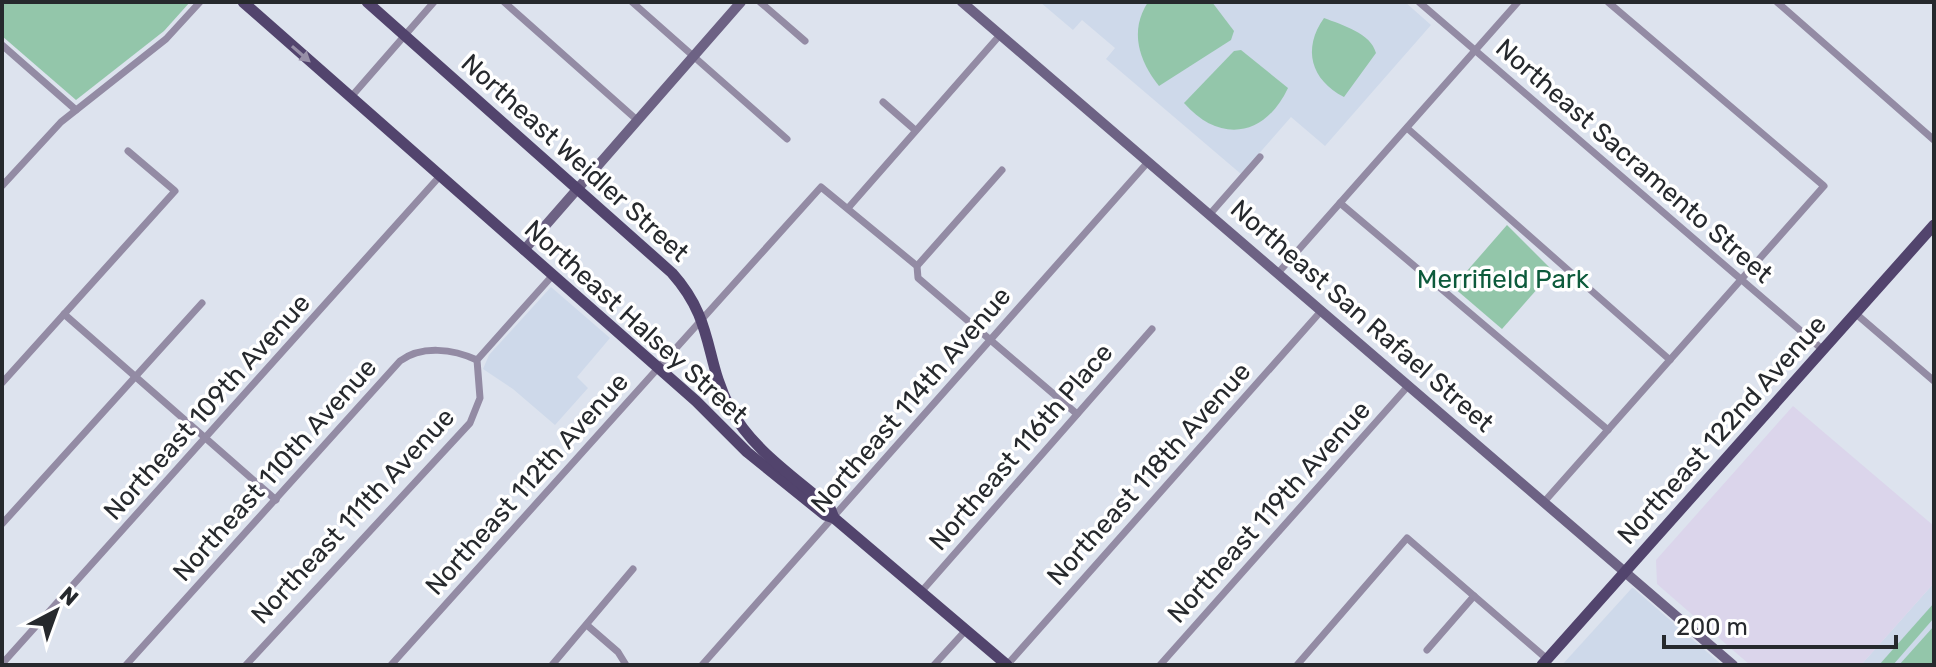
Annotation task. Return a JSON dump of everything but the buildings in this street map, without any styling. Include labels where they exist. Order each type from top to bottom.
[{"type":"main road","name":"Northeast Halsey Street","points":[[243,2],[660,369],[747,452],[825,515],[834,518],[1007,665]]},
{"type":"main road","name":"Northeast Weidler Street","points":[[367,2],[672,273],[703,319],[723,392],[736,419],[758,447],[830,508],[834,518]]},
{"type":"main road","name":"Northeast 122nd Avenue","points":[[1545,662],[1934,225]]},
{"type":"street","points":[[2,186],[76,110],[166,39],[200,2]]},
{"type":"street","points":[[351,97],[434,2]]},
{"type":"street","points":[[504,2],[637,120]]},
{"type":"street","points":[[632,2],[787,139]]},
{"type":"street","points":[[524,250],[741,2]]},
{"type":"street","points":[[760,2],[805,41]]},
{"type":"street","name":"Northeast San Rafael Street","points":[[962,2],[1733,665]]},
{"type":"street","name":"Northeast Sacramento Street","points":[[1419,2],[1823,350]]},
{"type":"street","points":[[1278,273],[1518,2]]},
{"type":"street","points":[[1544,502],[1824,186],[1608,2]]},
{"type":"street","points":[[1777,2],[1934,140]]},
{"type":"street","points":[[1000,35],[849,207],[917,266],[918,278],[1077,414]]},
{"type":"street","points":[[2,45],[76,110]]},
{"type":"street","points":[[883,102],[915,130]]},
{"type":"street","points":[[1407,128],[1670,360]]},
{"type":"street","points":[[2,383],[175,191],[128,151]]},
{"type":"street","points":[[1210,214],[1260,157]]},
{"type":"street","name":"Northeast 114th Avenue","points":[[702,665],[1148,162]]},
{"type":"street","points":[[917,266],[1002,170]]},
{"type":"street","name":"Northeast 109th Avenue","points":[[2,664],[440,176]]},
{"type":"street","name":"Northeast 112th Avenue","points":[[391,665],[821,187],[849,207]]},
{"type":"street","points":[[1340,203],[1608,430]]},
{"type":"street","points":[[477,360],[553,275]]},
{"type":"street","points":[[2,524],[202,303]]},
{"type":"street","name":"Northeast 118th Avenue","points":[[1007,665],[1322,310]]},
{"type":"street","points":[[1855,313],[1934,381]]},
{"type":"street","points":[[64,314],[276,500]]},
{"type":"street","name":"Northeast 116th Place","points":[[921,592],[1152,329]]},
{"type":"street","name":"Northeast 110th Avenue","points":[[126,665],[409,355],[436,351],[477,360]]},
{"type":"street","name":"Northeast 111th Avenue","points":[[246,665],[470,423],[480,398],[477,360]]},
{"type":"street","name":"Northeast 119th Avenue","points":[[1160,665],[1409,385]]},
{"type":"street","points":[[1299,664],[1407,538],[1545,662]]},
{"type":"street","points":[[552,665],[633,569]]},
{"type":"street","points":[[1427,650],[1474,596]]},
{"type":"street","points":[[588,626],[618,652],[626,665]]},
{"type":"street","points":[[934,665],[966,630]]},
{"type":"shaded area","points":[[1040,2],[1405,2],[1431,25],[1325,146],[1291,117],[1241,174],[1106,59],[1115,48],[1082,20],[1073,30]]},
{"type":"shaded area","points":[[551,287],[610,338],[577,377],[588,388],[555,425],[513,389],[483,369],[489,355]]},
{"type":"shaded area","points":[[1793,406],[1934,526],[1934,583],[1861,665],[1750,665],[1657,584],[1656,560]]},
{"type":"shaded area","points":[[1934,583],[1934,665],[1861,665]]},
{"type":"shaded area","points":[[1633,588],[1722,665],[1562,665]]},
{"type":"green space","points":[[2,2],[190,2],[164,31],[76,100],[2,36]]},
{"type":"green space","points":[[1148,2],[1212,2],[1234,31],[1231,40],[1159,86],[1146,66],[1139,46],[1139,24]]},
{"type":"green space","points":[[1324,18],[1362,35],[1376,53],[1344,97],[1324,82],[1313,63],[1313,41]]},
{"type":"green space","points":[[1241,50],[1288,88],[1267,117],[1254,125],[1227,129],[1212,125],[1184,103],[1234,51]]},
{"type":"green space","name":"Merrifield Park","points":[[1507,225],[1553,271],[1502,329],[1453,287]]},
{"type":"green space","points":[[1934,603],[1934,618],[1893,665],[1879,665]]},
{"type":"green space","points":[[1934,626],[1934,665],[1899,665]]}]
